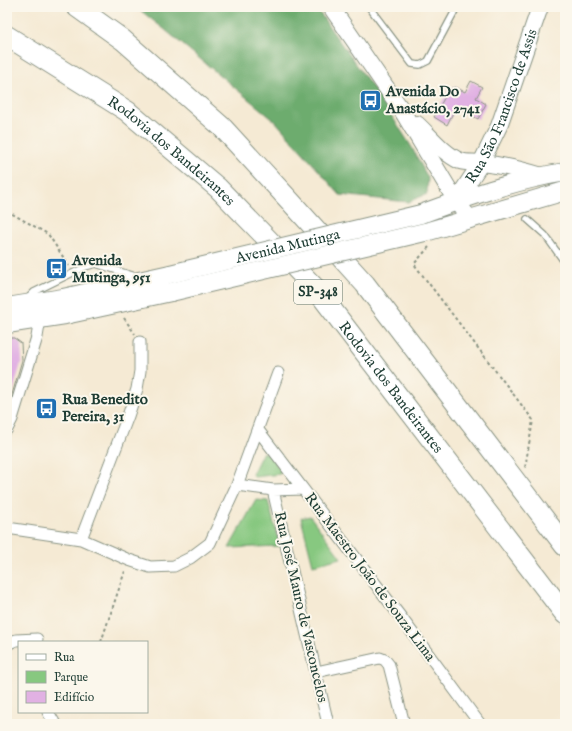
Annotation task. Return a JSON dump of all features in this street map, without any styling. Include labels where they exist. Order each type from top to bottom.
[{"type":"highway","name":"SP-348","points":[[77,7],[123,40],[228,132],[365,284],[565,546]]},
{"type":"highway","name":"Rodovia dos Bandeirantes","points":[[7,36],[127,111],[218,188],[311,283],[565,614]]},
{"type":"main road","points":[[331,7],[401,108],[456,201],[470,219]]},
{"type":"main road","name":"Rua São Francisco de Assis","points":[[456,201],[481,163],[499,126],[540,7]]},
{"type":"main road","points":[[401,108],[438,145],[462,162],[481,163],[528,171],[542,176],[541,186],[536,192],[510,204],[506,208]]},
{"type":"main road","name":"Avenida Mutinga","points":[[7,324],[41,311],[147,279],[421,214],[456,201],[542,176],[565,172]]},
{"type":"main road","name":"Avenida Mutinga","points":[[14,306],[41,311],[115,305],[429,231],[565,191]]},
{"type":"street","points":[[7,430],[19,397],[37,337],[41,311]]},
{"type":"street","points":[[81,539],[137,389],[140,371],[140,342]]},
{"type":"street","points":[[7,528],[81,539],[129,560],[150,567],[174,566],[190,558],[210,543],[237,485],[278,373]]},
{"type":"street","name":"Rua Maestro João de Souza Lima","points":[[258,430],[400,616],[480,724]]},
{"type":"street","points":[[237,485],[273,490],[303,489]]},
{"type":"street","name":"Rua José Mauro de Vasconcelos","points":[[273,490],[328,724]]},
{"type":"street","points":[[7,644],[16,640],[37,639],[36,641]]},
{"type":"street","points":[[316,672],[380,658],[385,660],[390,665],[404,724]]},
{"type":"street","points":[[49,713],[55,724]]},
{"type":"lane","points":[[369,7],[412,64],[420,65],[428,61],[457,7]]},
{"type":"lane","points":[[527,219],[545,235],[565,263]]},
{"type":"lane","points":[[14,306],[34,292],[85,267],[96,264],[147,279]]},
{"type":"path","points":[[7,210],[48,234],[70,267]]},
{"type":"path","points":[[448,225],[414,264],[533,420],[521,488]]},
{"type":"path","points":[[115,305],[140,342]]},
{"type":"path","points":[[101,641],[129,560]]},
{"type":"green space","points":[[136,7],[316,7],[377,93],[411,146],[428,178],[427,194],[408,202],[340,195],[276,122]]},
{"type":"green space","points":[[263,452],[268,454],[281,470],[280,474],[254,477],[252,474]]},
{"type":"green space","points":[[256,500],[268,501],[280,546],[229,548]]},
{"type":"green space","points":[[310,516],[341,558],[313,565],[301,518]]},
{"type":"building","points":[[471,81],[482,87],[476,98],[486,104],[478,119],[456,107],[447,125],[434,117],[449,89],[455,87],[465,92]]},
{"type":"building","points":[[7,338],[14,338],[21,343],[22,360],[9,405],[7,405]]},
{"type":"place","name":"Avenida Do Anastácio, 2741","points":[[370,100]]},
{"type":"place","name":"Avenida Mutinga, 951","points":[[56,269]]},
{"type":"place","name":"Rua Benedito Pereira, 31","points":[[46,408]]}]
